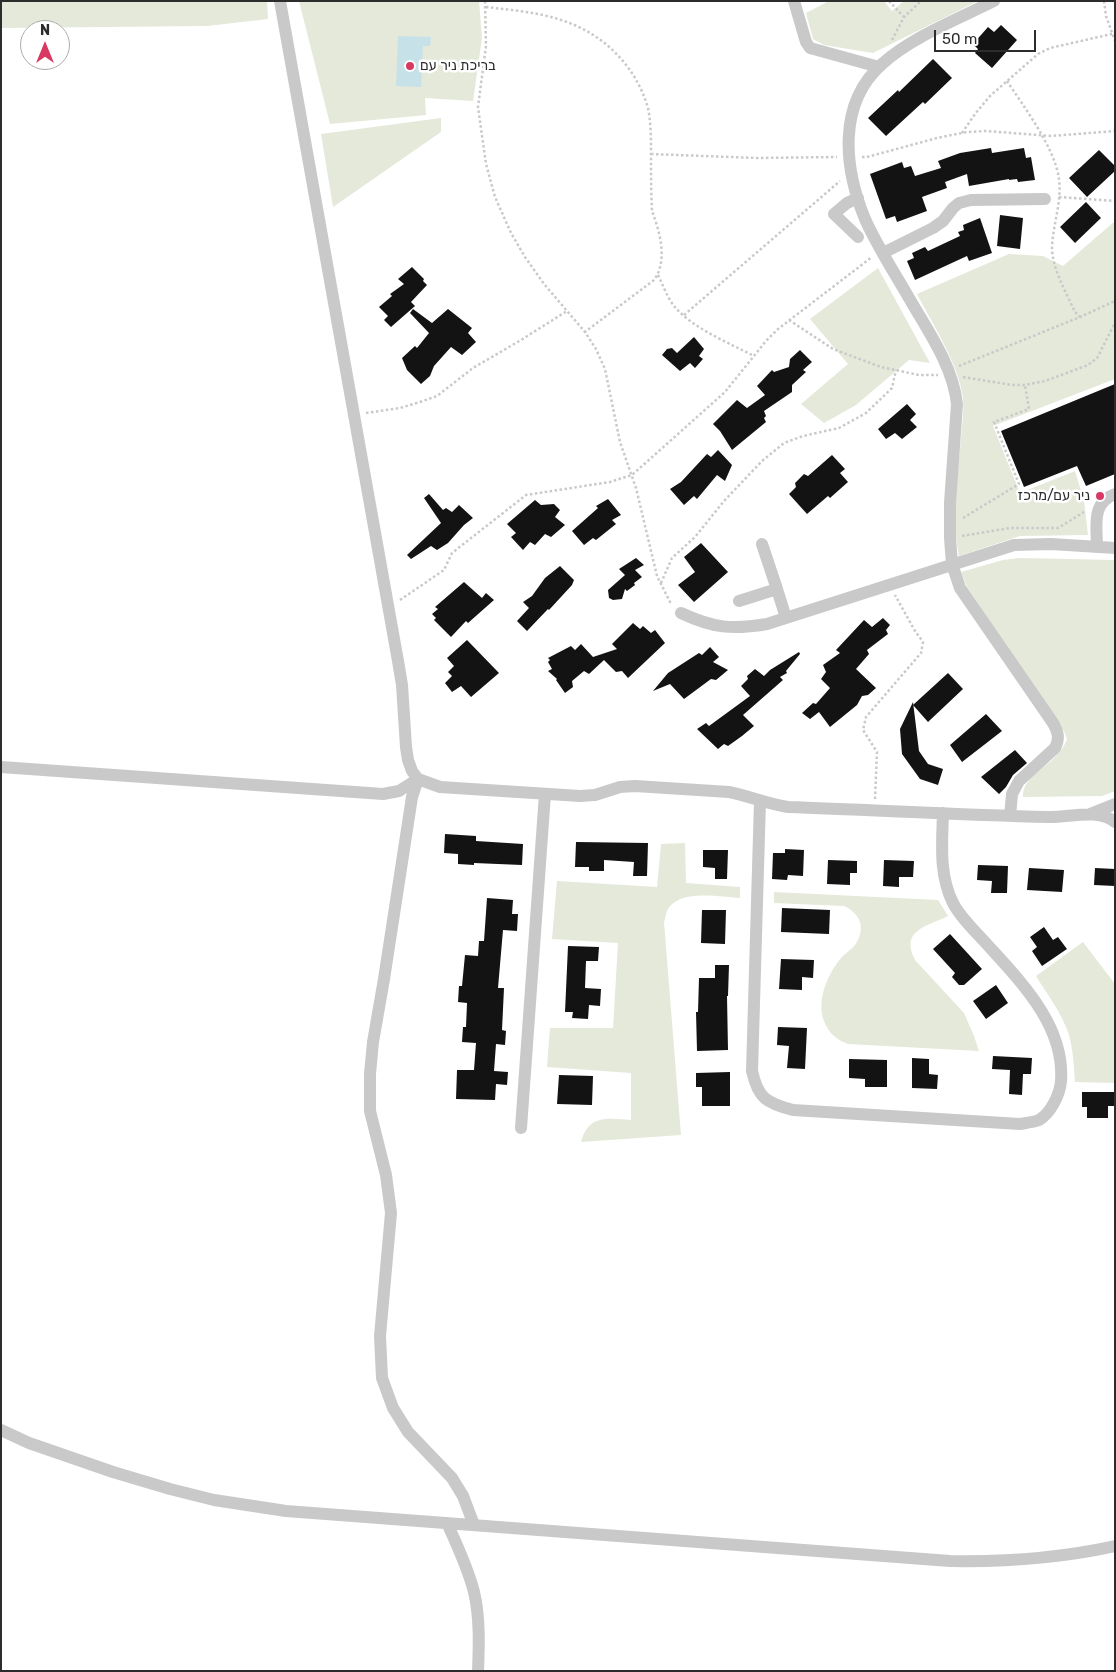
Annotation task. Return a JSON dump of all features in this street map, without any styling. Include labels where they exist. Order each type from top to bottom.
[{"type":"street","points":[[280,1],[402,685],[407,754],[412,771],[418,779],[440,787],[545,794],[587,795],[620,787],[636,786],[729,792],[788,807],[1010,816],[1050,817],[1088,815],[1105,817],[1115,822]]},
{"type":"street","points":[[794,1],[806,42],[810,48],[879,67]]},
{"type":"street","points":[[994,1],[904,48],[879,67],[860,92],[851,114],[849,157],[858,198],[865,218],[882,252],[931,336],[955,391],[957,404],[952,467],[950,532],[952,564],[960,588],[1053,723],[1059,735],[1055,748],[1019,781],[1014,788],[1010,816]]},
{"type":"street","points":[[858,198],[847,203],[834,214],[858,237]]},
{"type":"street","points":[[882,252],[933,228],[943,221],[959,203],[971,200],[1045,199]]},
{"type":"street","points":[[1097,547],[1096,514],[1103,501],[1115,494]]},
{"type":"street","points":[[681,612],[701,621],[723,627],[744,628],[767,624],[1014,544],[1031,543],[1115,548]]},
{"type":"street","points":[[762,544],[786,618]]},
{"type":"street","points":[[739,600],[777,589]]},
{"type":"street","points":[[1,767],[383,794],[398,791],[418,779]]},
{"type":"street","points":[[418,779],[412,796],[373,1042],[370,1074],[370,1111],[386,1176],[391,1213],[380,1336],[382,1378],[392,1408],[408,1432],[452,1478],[463,1496],[474,1525]]},
{"type":"street","points":[[521,1128],[545,794]]},
{"type":"street","points":[[760,801],[752,1071],[756,1087],[762,1096],[777,1106],[793,1110],[1020,1124],[1039,1120],[1052,1106],[1060,1090],[1061,1071],[1058,1048],[1049,1025],[1034,999],[968,923],[954,904],[945,881],[942,854],[943,813]]},
{"type":"street","points":[[1088,815],[1115,804]]},
{"type":"street","points":[[1,1430],[29,1443],[113,1472],[214,1500],[286,1511],[996,1562],[1077,1554],[1115,1546]]},
{"type":"street","points":[[447,1523],[464,1562],[474,1594],[478,1632],[478,1671]]},
{"type":"path","points":[[486,1],[486,46],[478,107],[486,164],[495,197],[511,233],[525,257],[544,284],[585,332],[596,349],[605,369],[620,442],[632,474],[657,576],[670,602],[681,612]]},
{"type":"path","points":[[889,1],[904,17]]},
{"type":"path","points":[[890,58],[890,43],[904,17],[920,1]]},
{"type":"path","points":[[1104,1],[1106,16],[1115,41]]},
{"type":"path","points":[[486,7],[526,12],[560,20],[580,27],[604,41],[627,66],[639,86],[648,110],[652,211],[656,221],[662,259],[658,275],[585,332]]},
{"type":"path","points":[[962,133],[990,96],[1038,54],[1050,48],[1112,34]]},
{"type":"path","points":[[651,154],[757,158],[867,157],[962,133],[986,131],[1051,136],[1115,131]]},
{"type":"path","points":[[684,315],[851,171]]},
{"type":"path","points":[[1045,199],[1060,197],[1115,201]]},
{"type":"path","points":[[389,608],[444,570],[452,553],[526,495],[610,482],[632,474],[726,392],[772,335],[789,320],[882,252]]},
{"type":"path","points":[[658,275],[674,305],[684,315],[711,334],[754,356]]},
{"type":"path","points":[[948,373],[1115,301]]},
{"type":"path","points":[[354,415],[400,408],[436,396],[473,368],[521,340],[566,310]]},
{"type":"path","points":[[789,320],[833,349],[881,367],[919,375],[948,373],[1012,385],[1025,385],[1045,381],[1088,365],[1097,358],[1115,323]]},
{"type":"path","points":[[661,583],[672,558],[695,537],[724,501],[762,461],[784,443],[803,436],[839,428],[866,413],[892,388],[896,370]]},
{"type":"path","points":[[950,532],[1019,484],[994,422],[1029,409],[1025,385]]},
{"type":"path","points":[[950,532],[1010,528],[1058,528],[1103,501]]},
{"type":"path","points":[[874,810],[877,752],[863,730],[866,717],[922,653],[924,642],[915,631],[889,585]]},
{"type":"shaded area","points":[[1,1],[267,1],[268,19],[207,26],[70,27],[70,20],[20,20],[20,28],[1,28]]},
{"type":"shaded area","points":[[299,1],[479,1],[482,38],[473,101],[425,98],[426,115],[330,124]]},
{"type":"shaded area","points":[[829,1],[884,1],[892,11],[904,1],[978,1],[873,53],[824,45],[813,39],[806,13]]},
{"type":"shaded area","points":[[441,118],[441,132],[333,207],[321,134]]},
{"type":"shaded area","points":[[1115,221],[1115,379],[993,426],[1020,493],[1075,471],[1084,501],[1088,535],[1020,536],[959,556],[955,512],[963,415],[962,392],[955,367],[917,294],[1009,254],[1043,256],[1063,266]]},
{"type":"shaded area","points":[[878,268],[930,363],[909,360],[856,405],[824,423],[801,404],[848,364],[810,319]]},
{"type":"shaded area","points":[[1019,558],[1115,560],[1115,791],[1102,796],[1023,797],[1026,785],[1057,755],[1067,740],[1065,733],[967,587],[961,572],[1003,560]]},
{"type":"shaded area","points":[[685,843],[686,883],[740,887],[740,898],[700,896],[680,899],[672,904],[667,911],[664,922],[681,1135],[581,1142],[589,1126],[595,1122],[608,1119],[631,1120],[631,1073],[547,1067],[550,1028],[613,1028],[618,943],[552,939],[557,881],[657,887],[661,844]]},
{"type":"shaded area","points":[[774,892],[938,900],[948,916],[918,931],[913,936],[911,950],[915,960],[964,1013],[979,1051],[848,1044],[836,1038],[824,1021],[821,1004],[822,996],[828,979],[837,963],[858,940],[861,924],[854,912],[844,906],[774,903]]},
{"type":"shaded area","points":[[1083,942],[1115,984],[1115,1083],[1075,1082],[1069,1035],[1059,1012],[1036,976]]},
{"type":"water","name":"בריכת ניר עם","points":[[398,36],[431,37],[430,46],[423,46],[421,87],[396,86]]},
{"type":"building","points":[[1001,25],[1017,40],[992,68],[975,53],[978,49],[973,44],[988,27],[994,32]]},
{"type":"building","points":[[933,59],[952,78],[925,104],[923,102],[886,136],[868,118],[898,90],[899,92]]},
{"type":"building","points":[[991,148],[992,153],[1024,148],[1026,158],[1031,157],[1035,180],[1018,182],[1017,179],[1009,179],[969,186],[967,174],[945,182],[947,188],[922,197],[927,211],[897,222],[895,216],[886,219],[870,174],[902,162],[904,168],[911,166],[915,176],[941,168],[938,161],[960,153]]},
{"type":"building","points":[[1099,150],[1115,166],[1115,171],[1087,197],[1069,178]]},
{"type":"building","points":[[1086,202],[1101,218],[1075,243],[1060,227]]},
{"type":"building","points":[[1000,215],[1023,218],[1020,249],[997,246]]},
{"type":"building","points":[[980,218],[992,253],[969,261],[967,256],[915,280],[907,261],[914,258],[912,253],[925,247],[928,251],[960,236],[958,232],[964,230],[963,225]]},
{"type":"building","points":[[412,267],[424,279],[423,281],[427,285],[411,302],[415,306],[391,327],[384,320],[388,316],[379,307],[392,296],[390,294],[404,284],[398,279]]},
{"type":"building","points":[[413,309],[432,323],[448,309],[472,328],[468,333],[476,342],[462,355],[451,347],[434,366],[430,376],[421,384],[407,370],[402,358],[415,346],[417,348],[429,333],[410,313]]},
{"type":"building","points":[[694,337],[704,349],[699,356],[703,359],[695,368],[690,363],[680,371],[662,355],[667,349],[672,348],[677,353]]},
{"type":"building","points":[[800,350],[812,362],[803,370],[806,372],[792,385],[792,392],[764,411],[766,422],[732,450],[720,431],[713,424],[737,400],[747,408],[765,395],[757,386],[772,370],[774,372],[789,367],[790,359]]},
{"type":"building","points":[[1115,384],[1115,474],[1086,486],[1077,466],[1024,487],[1001,431]]},
{"type":"building","points":[[907,404],[916,414],[910,420],[917,427],[902,439],[895,433],[886,439],[878,429]]},
{"type":"building","points":[[718,450],[732,465],[725,481],[717,475],[697,499],[694,496],[684,505],[670,489],[681,482],[707,454],[711,457]]},
{"type":"building","points":[[832,455],[845,469],[840,473],[848,482],[830,498],[828,496],[807,514],[789,494],[796,487],[795,483],[804,474],[808,476]]},
{"type":"building","points":[[429,494],[443,510],[446,508],[452,512],[459,505],[473,518],[448,543],[437,550],[431,546],[411,559],[407,555],[441,523],[424,498]]},
{"type":"building","points":[[608,499],[621,515],[612,520],[616,524],[596,540],[593,538],[584,545],[572,531],[598,508],[596,506]]},
{"type":"building","points":[[535,500],[541,505],[554,504],[560,510],[555,517],[565,525],[551,537],[545,534],[535,545],[530,542],[523,550],[511,537],[516,533],[507,524]]},
{"type":"building","points":[[701,543],[728,572],[694,602],[678,585],[695,572],[684,557]]},
{"type":"building","points":[[636,558],[644,565],[635,570],[642,577],[627,591],[625,589],[622,599],[613,600],[609,598],[608,590],[625,575],[619,569]]},
{"type":"building","points":[[560,566],[574,580],[572,585],[527,631],[517,621],[529,608],[523,602],[532,596],[545,578]]},
{"type":"building","points":[[464,582],[482,598],[486,593],[494,600],[468,623],[466,621],[451,637],[434,620],[436,618],[432,614],[438,609],[435,607]]},
{"type":"building","points":[[883,618],[890,625],[886,630],[888,634],[867,650],[869,654],[856,669],[876,688],[868,695],[862,696],[857,705],[830,727],[819,712],[810,719],[802,713],[813,703],[816,704],[830,688],[821,679],[826,672],[823,665],[840,653],[836,650],[864,620],[872,627]]},
{"type":"building","points":[[633,623],[640,629],[643,626],[651,633],[655,630],[665,643],[628,678],[622,671],[616,672],[604,660],[589,674],[584,671],[572,681],[573,687],[565,693],[557,679],[548,671],[552,669],[548,658],[571,646],[575,650],[581,644],[593,657],[617,649],[612,644]]},
{"type":"building","points":[[467,640],[499,673],[471,697],[461,686],[452,692],[445,683],[452,676],[448,672],[454,666],[447,658]]},
{"type":"building","points":[[710,647],[719,657],[713,662],[728,670],[716,680],[711,679],[684,699],[670,684],[653,691],[668,673],[699,653],[702,655]]},
{"type":"building","points":[[799,652],[800,654],[786,671],[787,673],[780,677],[783,680],[743,715],[754,726],[742,736],[728,746],[724,744],[718,749],[697,729],[706,723],[709,726],[750,696],[741,686],[748,679],[747,676],[755,669],[764,676],[770,670]]},
{"type":"building","points":[[948,673],[963,689],[928,722],[913,705]]},
{"type":"building","points":[[913,702],[919,751],[928,764],[943,769],[938,785],[920,779],[902,754],[900,729]]},
{"type":"building","points":[[986,714],[1002,731],[962,762],[950,745]]},
{"type":"building","points":[[1015,750],[1027,763],[1013,775],[999,794],[981,777]]},
{"type":"building","points":[[445,834],[476,836],[476,841],[523,844],[522,865],[458,864],[458,854],[444,853]]},
{"type":"building","points":[[576,842],[648,843],[647,876],[633,876],[634,862],[604,860],[604,871],[589,871],[589,867],[575,867]]},
{"type":"building","points":[[785,849],[804,850],[803,876],[788,875],[787,880],[772,879],[773,853],[785,853]]},
{"type":"building","points":[[703,850],[728,850],[727,879],[715,879],[715,868],[703,867]]},
{"type":"building","points":[[828,860],[857,861],[857,873],[850,873],[850,885],[827,884]]},
{"type":"building","points":[[884,860],[914,861],[913,877],[899,877],[899,887],[883,886]]},
{"type":"building","points":[[978,865],[1008,866],[1007,893],[991,893],[992,881],[977,880]]},
{"type":"building","points":[[1029,868],[1064,870],[1062,892],[1027,890]]},
{"type":"building","points":[[1095,868],[1115,869],[1115,886],[1094,885]]},
{"type":"building","points":[[487,898],[513,900],[512,914],[518,914],[517,931],[503,930],[498,988],[504,988],[502,1030],[506,1031],[505,1045],[496,1044],[494,1071],[508,1072],[507,1085],[496,1084],[495,1100],[456,1099],[457,1070],[474,1070],[476,1043],[462,1042],[463,1027],[466,1027],[467,1003],[458,1002],[459,986],[462,986],[465,955],[478,956],[479,941],[484,941]]},
{"type":"building","points":[[782,908],[830,910],[829,934],[781,932]]},
{"type":"building","points":[[702,910],[726,910],[725,944],[701,943]]},
{"type":"building","points":[[1044,927],[1053,940],[1058,937],[1067,949],[1042,966],[1032,951],[1037,947],[1030,937]]},
{"type":"building","points":[[950,934],[982,969],[964,985],[959,985],[952,977],[955,973],[933,949]]},
{"type":"building","points":[[568,946],[599,947],[598,961],[586,961],[585,988],[601,989],[600,1006],[589,1005],[588,1019],[572,1018],[573,1012],[565,1012]]},
{"type":"building","points":[[781,959],[814,960],[813,978],[802,977],[802,990],[779,989]]},
{"type":"building","points":[[715,965],[729,965],[727,996],[728,1050],[697,1051],[696,1012],[698,1012],[699,978],[715,978]]},
{"type":"building","points":[[996,985],[1008,1003],[986,1019],[973,1001]]},
{"type":"building","points":[[778,1027],[807,1028],[805,1069],[787,1068],[789,1046],[777,1045]]},
{"type":"building","points":[[993,1056],[1032,1058],[1031,1074],[1023,1074],[1022,1095],[1009,1094],[1010,1070],[992,1069]]},
{"type":"building","points":[[912,1058],[929,1059],[929,1074],[938,1075],[937,1089],[912,1088]]},
{"type":"building","points":[[849,1059],[887,1060],[887,1087],[865,1087],[865,1079],[849,1078]]},
{"type":"building","points":[[730,1072],[730,1106],[702,1106],[702,1087],[696,1087],[696,1073]]},
{"type":"building","points":[[559,1075],[593,1076],[592,1105],[557,1104]]},
{"type":"building","points":[[1082,1092],[1115,1092],[1115,1106],[1108,1106],[1108,1118],[1087,1118],[1087,1107],[1082,1107]]},
{"type":"place","name":"בריכת ניר עם","points":[[410,66]]},
{"type":"place","name":"ניר עם/מרכז","points":[[1100,496]]}]
